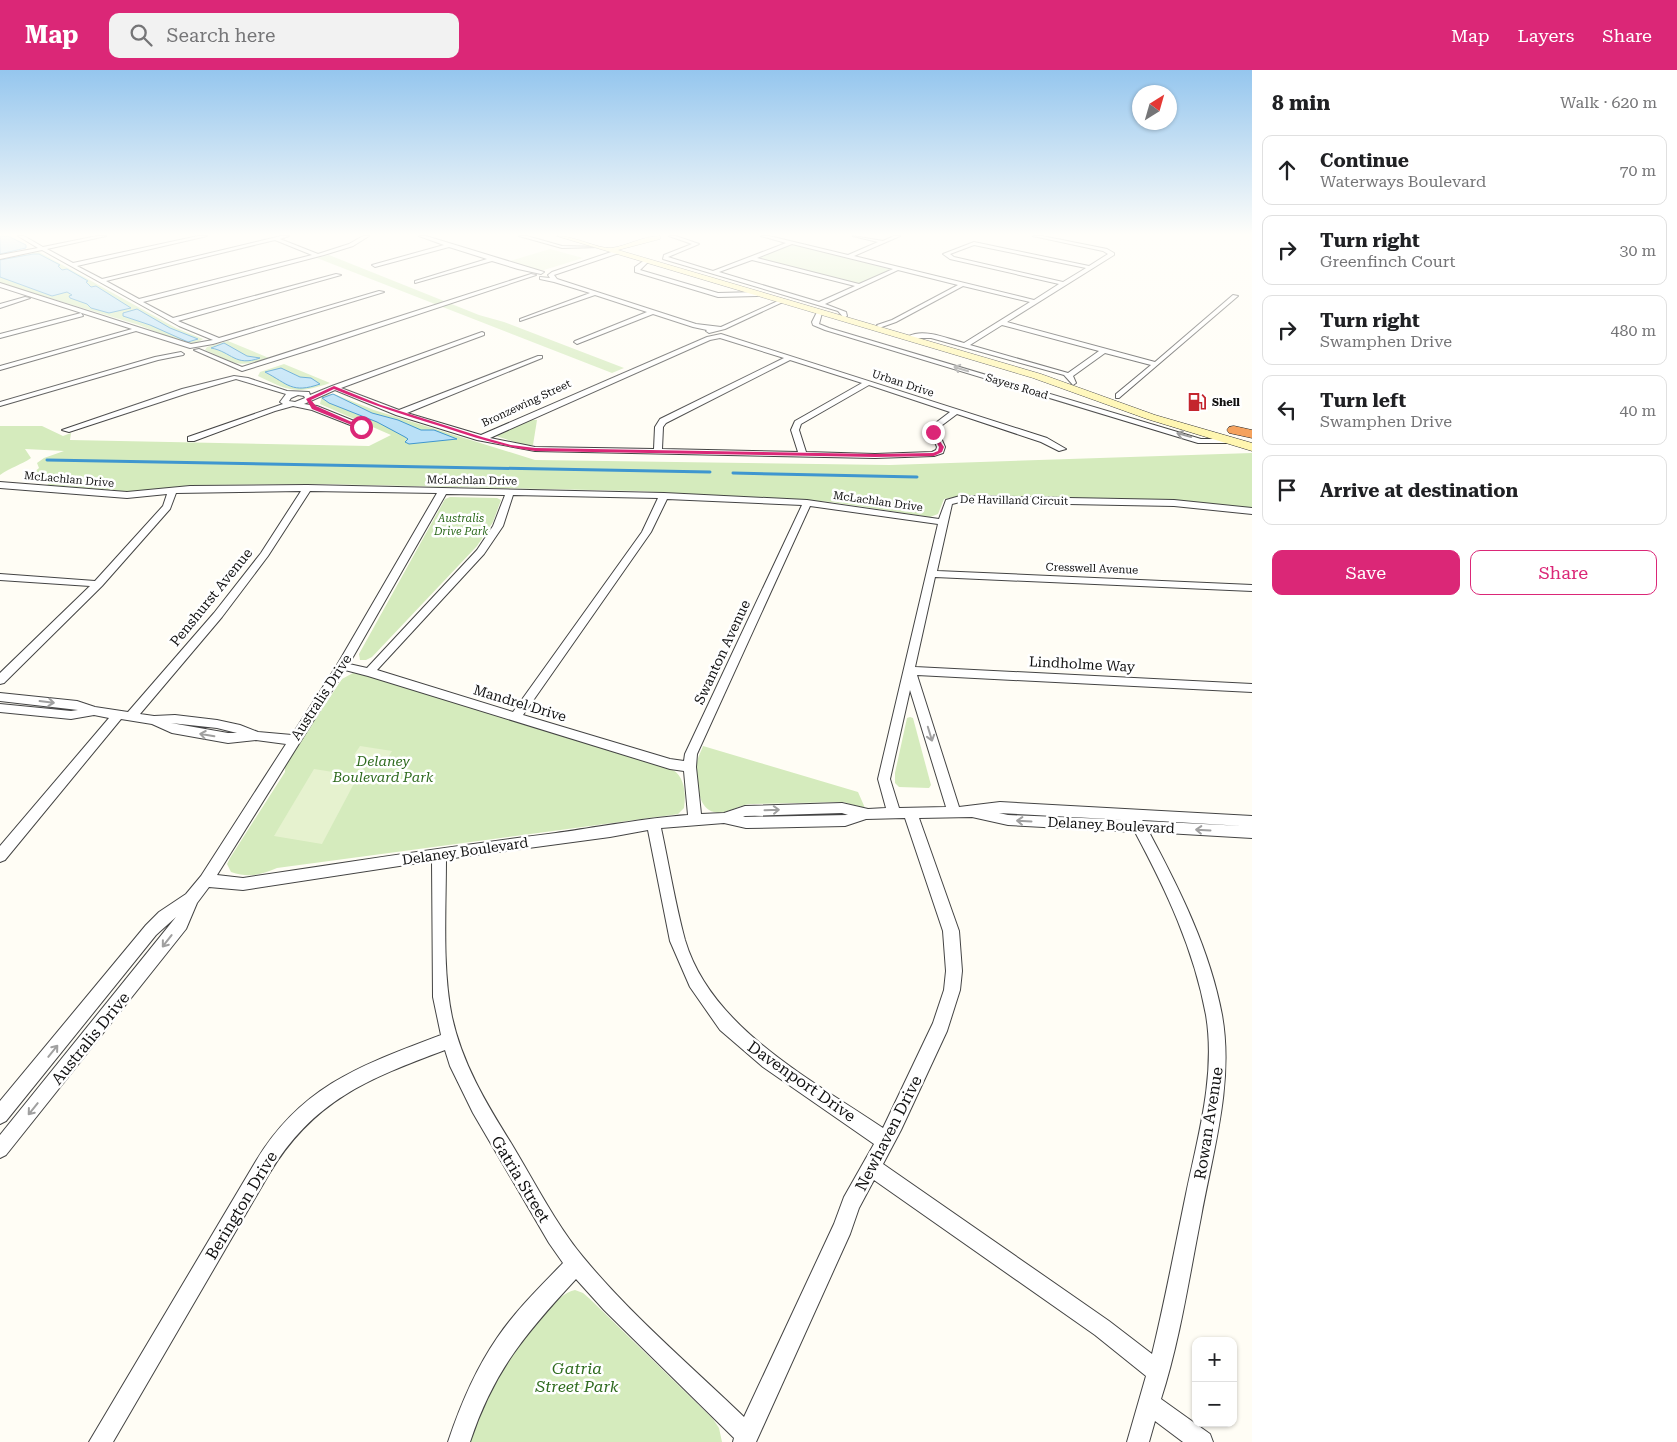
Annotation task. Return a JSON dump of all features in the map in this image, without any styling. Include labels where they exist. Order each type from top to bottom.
[{"type":"highway","points":[[1233,436],[1252,435]]},
{"type":"main road","name":"Sayers Road","points":[[780,300],[844,316],[876,327],[894,326],[912,336],[1071,379],[1233,436],[1252,447]]},
{"type":"main road","name":"Sayers Road","points":[[782,300],[819,308],[1043,378],[1142,414],[1233,436]]},
{"type":"street","points":[[0,306],[20,300]]},
{"type":"street","points":[[33,300],[133,331],[178,351]]},
{"type":"street","points":[[43,300],[194,349],[232,366],[250,370],[250,374],[256,382]]},
{"type":"street","points":[[173,320],[246,300]]},
{"type":"street","points":[[0,404],[178,351],[194,349],[354,300]]},
{"type":"street","points":[[199,387],[241,369],[457,300]]},
{"type":"street","points":[[66,430],[199,387],[250,374],[281,361],[466,300]]},
{"type":"street","points":[[522,320],[577,300]]},
{"type":"street","name":"Urban Drive","points":[[617,300],[1055,444],[1062,449]]},
{"type":"street","name":"Sayers Road","points":[[795,300],[819,308],[840,310],[844,313],[844,316]]},
{"type":"street","points":[[819,308],[834,300]]},
{"type":"street","points":[[894,326],[937,300]]},
{"type":"street","points":[[1028,300],[1036,302]]},
{"type":"street","points":[[966,345],[1039,300]]},
{"type":"street","points":[[1119,396],[1230,300]]},
{"type":"street","points":[[139,301],[215,341]]},
{"type":"street","name":"Bronzewing Street","points":[[480,438],[492,436],[788,302]]},
{"type":"street","name":"Bronzewing Street","points":[[721,333],[788,302]]},
{"type":"street","name":"Sayers Road","points":[[819,308],[815,322],[816,325],[828,329],[1201,440],[1233,436]]},
{"type":"street","points":[[577,342],[653,312]]},
{"type":"street","points":[[0,336],[81,315]]},
{"type":"street","points":[[1002,323],[1155,364]]},
{"type":"street","name":"Urban Drive","points":[[695,326],[707,333],[721,333]]},
{"type":"street","points":[[0,368],[133,331]]},
{"type":"street","name":"Bronzewing Street","points":[[480,438],[484,434],[516,419],[704,336],[707,333]]},
{"type":"street","points":[[191,439],[272,409],[293,404],[307,397],[482,334]]},
{"type":"street","name":"Sayers Road","points":[[912,336],[931,336],[966,345],[1071,379]]},
{"type":"street","points":[[194,349],[221,368],[228,377],[256,382],[277,390],[307,397],[314,408]]},
{"type":"street","points":[[1071,379],[1074,373],[1105,350]]},
{"type":"street","points":[[400,413],[540,357]]},
{"type":"street","points":[[658,451],[658,427],[664,421],[790,358]]},
{"type":"street","points":[[803,454],[795,430],[798,423],[868,383]]},
{"type":"street","points":[[334,388],[400,413],[480,438],[511,446],[535,449],[891,456],[937,454],[941,447],[933,428],[956,412]]},
{"type":"street","points":[[277,390],[284,399],[293,404],[314,408],[361,427],[363,431]]},
{"type":"street","points":[[272,409],[284,399],[294,394]]},
{"type":"street","name":"McLachlan Drive","points":[[0,485],[127,495],[172,491],[307,488],[664,496],[807,503],[943,522]]},
{"type":"street","name":"Penshurst Avenue","points":[[0,856],[124,716],[218,615],[265,554],[307,488]]},
{"type":"street","points":[[0,680],[98,584],[167,506],[172,491]]},
{"type":"street","name":"Australis Drive","points":[[0,1149],[181,924],[191,899],[206,880],[342,666],[443,491]]},
{"type":"street","points":[[369,672],[481,552],[498,526],[510,492]]},
{"type":"street","points":[[515,717],[646,532],[664,496]]},
{"type":"street","name":"De Havilland Circuit","points":[[902,813],[884,779],[948,503],[952,500],[960,499],[1174,503],[1252,511]]},
{"type":"street","name":"Swanton Avenue","points":[[695,820],[690,767],[691,754],[807,503]]},
{"type":"street","name":"Cresswell Avenue","points":[[931,574],[1252,588]]},
{"type":"street","points":[[0,577],[98,584]]},
{"type":"street","name":"Mandrel Drive","points":[[342,666],[369,672],[670,764],[690,767]]},
{"type":"street","name":"De Havilland Circuit","points":[[910,671],[954,812]]},
{"type":"street","name":"Lindholme Way","points":[[910,671],[1252,688]]},
{"type":"street","points":[[0,697],[78,706],[94,711],[154,720],[167,728],[219,737],[256,736],[294,740]]},
{"type":"street","points":[[901,707],[922,710]]},
{"type":"street","points":[[0,708],[71,715],[94,711]]},
{"type":"street","name":"Delaney Boulevard","points":[[206,880],[243,884],[439,854],[610,831],[653,823],[724,818],[746,823],[844,821],[868,814],[971,812],[1008,820],[1252,821]]},
{"type":"street","name":"Newhaven Drive","points":[[746,1439],[843,1227],[851,1204],[886,1141],[941,1025],[952,990],[954,970],[951,931],[902,813]]},
{"type":"street","name":"Delaney Boulevard","points":[[1136,821],[1252,832]]},
{"type":"street","name":"Rowan Avenue","points":[[1136,821],[1197,951],[1213,1009],[1218,1054],[1214,1104],[1158,1372],[1138,1442]]},
{"type":"street","name":"Davenport Drive","points":[[653,823],[678,941],[696,982],[726,1024],[768,1061],[886,1141]]},
{"type":"street","name":"Gatria Street","points":[[439,854],[440,996],[450,1040],[466,1082],[556,1236],[576,1264],[746,1439]]},
{"type":"street","name":"Australis Drive","points":[[0,1115],[151,930],[164,917],[191,899]]},
{"type":"street","name":"Berington Drive","points":[[100,1442],[261,1169],[294,1123],[322,1098],[344,1084],[450,1040]]},
{"type":"street","points":[[872,1167],[1102,1328],[1158,1372]]},
{"type":"street","points":[[459,1442],[481,1388],[505,1345],[532,1311],[576,1264]]},
{"type":"street","points":[[1149,1403],[1202,1442]]},
{"type":"green space","points":[[56,300],[126,300],[176,328],[203,339],[197,343],[183,343],[139,325]]},
{"type":"green space","points":[[425,300],[442,300],[624,368],[612,373]]},
{"type":"green space","points":[[228,341],[269,358],[242,364],[205,350],[207,347]]},
{"type":"green space","points":[[284,364],[330,383],[308,389],[293,390],[258,376],[260,372]]},
{"type":"green space","points":[[334,394],[374,410],[535,460],[890,465],[1252,453],[1252,509],[1120,499],[955,497],[944,499],[938,514],[930,517],[831,502],[638,491],[321,484],[192,485],[133,492],[47,485],[54,479],[27,478],[39,468],[37,463],[44,458],[64,451],[25,449],[31,458],[0,475],[0,426],[42,426],[63,436],[71,433],[70,440],[369,446],[391,435],[320,404],[322,395]]},
{"type":"green space","points":[[524,420],[537,420],[533,445],[524,445],[493,435]]},
{"type":"green space","name":"Australis Drive Park","points":[[450,497],[497,498],[501,500],[493,522],[477,546],[372,657],[360,660],[359,654],[445,499]]},
{"type":"green space","name":"Delaney Boulevard Park","points":[[353,673],[673,770],[680,777],[685,792],[684,808],[678,814],[672,815],[277,868],[254,875],[231,872],[227,864],[230,858],[285,772],[285,764],[342,679]]},
{"type":"green space","points":[[907,718],[913,718],[931,785],[929,788],[899,787],[895,783],[895,773]]},
{"type":"green space","points":[[360,746],[392,751],[386,761],[354,755]]},
{"type":"green space","points":[[703,746],[858,792],[865,808],[843,802],[751,804],[719,813],[708,810],[701,799],[697,785],[697,762]]},
{"type":"green space","points":[[314,769],[358,776],[322,844],[274,836]]},
{"type":"green space","name":"Gatria Street Park","points":[[575,1290],[583,1293],[590,1299],[713,1419],[719,1428],[722,1442],[469,1442],[489,1392],[518,1346],[553,1303],[565,1294]]},
{"type":"water","points":[[76,300],[118,300],[131,308],[109,313],[91,308],[87,304]]},
{"type":"water","points":[[137,309],[170,328],[198,339],[188,342],[150,325],[123,316],[123,313]]},
{"type":"water","points":[[224,343],[247,356],[260,358],[245,361],[239,360],[211,348]]},
{"type":"water","points":[[281,368],[300,377],[311,378],[320,384],[296,388],[265,372]]},
{"type":"water","points":[[333,394],[372,413],[398,420],[421,430],[434,430],[457,439],[409,444],[405,442],[408,439],[377,422],[329,403],[322,398]]},
{"type":"waterway","points":[[47,460],[710,472]]},
{"type":"waterway","points":[[733,473],[917,477]]},
{"type":"place","name":"Shell","points":[[1197,402]]},
{"type":"route","points":[[361,427],[314,408],[308,399],[334,388],[380,406],[480,438],[511,446],[535,449],[899,456],[938,453],[941,447],[933,432]]}]
